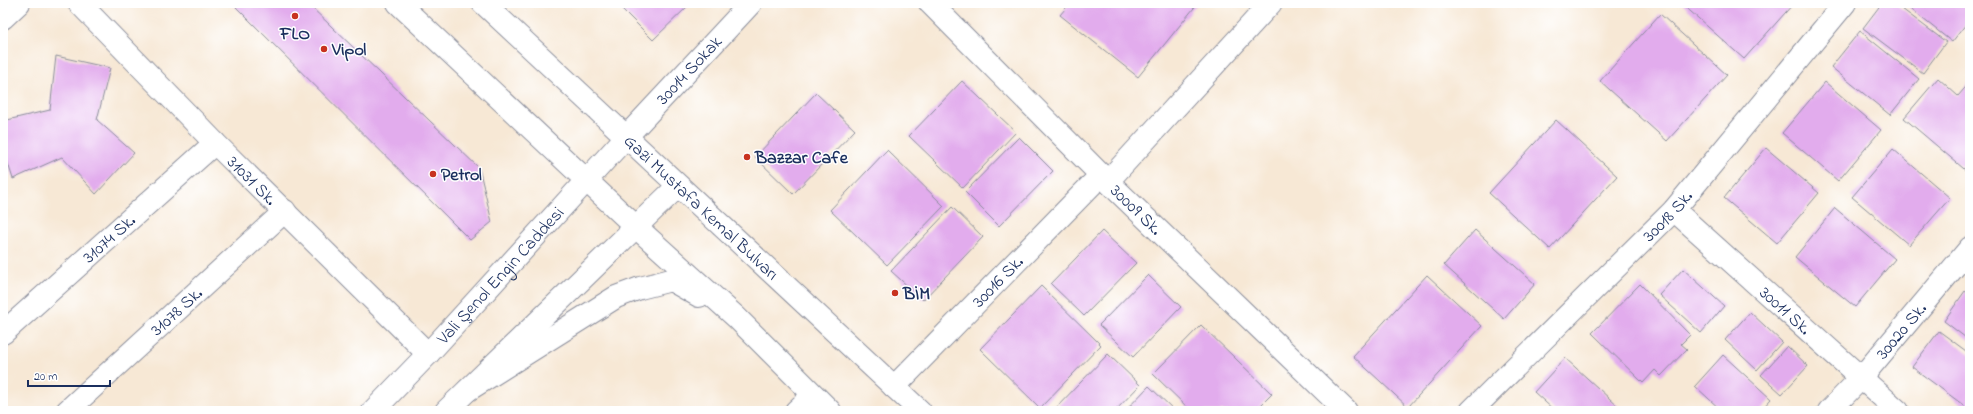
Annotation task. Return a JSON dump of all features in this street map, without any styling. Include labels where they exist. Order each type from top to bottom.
[{"type":"main road","points":[[3,18],[19,3]]},
{"type":"main road","name":"31031 Sk.","points":[[79,3],[215,143],[428,354]]},
{"type":"main road","points":[[398,3],[636,227],[736,317],[830,411]]},
{"type":"main road","name":"Gazi Mustafa Kemal Bulvarı","points":[[483,3],[920,411]]},
{"type":"main road","name":"30014 Sokak","points":[[626,137],[751,3]]},
{"type":"main road","name":"30009 Sk.","points":[[930,3],[1104,178],[1346,411]]},
{"type":"main road","name":"30016 Sk.","points":[[894,387],[1104,178],[1271,3]]},
{"type":"main road","name":"30018 Sk.","points":[[1471,411],[1674,210],[1845,3]]},
{"type":"main road","name":"Vali Şenol Engin Caddesi","points":[[373,411],[428,354],[626,137]]},
{"type":"main road","name":"31074 Sk.","points":[[3,333],[215,143]]},
{"type":"main road","points":[[446,411],[678,186]]},
{"type":"main road","name":"30011 Sk.","points":[[1674,210],[1898,411]]},
{"type":"main road","name":"31078 Sk.","points":[[67,411],[285,211]]},
{"type":"main road","name":"30020 Sk.","points":[[1829,411],[1861,378],[1970,248]]},
{"type":"main road","points":[[468,390],[616,297],[640,288],[671,280],[736,317]]},
{"type":"main road","points":[[796,411],[813,394]]},
{"type":"building","points":[[232,3],[307,3],[479,168],[492,222],[470,240]]},
{"type":"building","points":[[616,3],[691,3],[653,40]]},
{"type":"building","points":[[1070,3],[1198,3],[1138,77],[1060,15]]},
{"type":"building","points":[[1681,3],[1794,3],[1744,59]]},
{"type":"building","points":[[1882,3],[1894,3],[1946,42],[1923,73],[1863,28]]},
{"type":"building","points":[[1903,3],[1970,3],[1970,19],[1952,42]]},
{"type":"building","points":[[1660,14],[1727,75],[1667,141],[1600,81]]},
{"type":"building","points":[[1860,31],[1919,79],[1890,115],[1831,67]]},
{"type":"building","points":[[56,56],[110,68],[97,120],[134,153],[96,194],[62,157],[13,179],[3,148],[3,121],[50,110]]},
{"type":"building","points":[[1938,78],[1958,96],[1970,82],[1970,174],[1904,118]]},
{"type":"building","points":[[962,81],[1016,132],[963,188],[909,136]]},
{"type":"building","points":[[1825,82],[1881,130],[1838,181],[1782,133]]},
{"type":"building","points":[[816,93],[855,130],[793,194],[755,157]]},
{"type":"building","points":[[1556,120],[1617,176],[1550,249],[1489,193]]},
{"type":"building","points":[[1019,137],[1053,171],[999,226],[965,192]]},
{"type":"building","points":[[1766,148],[1819,193],[1777,243],[1724,198]]},
{"type":"building","points":[[1893,149],[1950,198],[1909,245],[1852,197]]},
{"type":"building","points":[[887,150],[944,206],[887,265],[830,210]]},
{"type":"building","points":[[952,207],[983,237],[923,300],[891,271]]},
{"type":"building","points":[[1835,208],[1895,259],[1855,307],[1795,257]]},
{"type":"building","points":[[1475,230],[1535,284],[1504,319],[1444,265]]},
{"type":"building","points":[[1102,231],[1136,263],[1084,316],[1051,284]]},
{"type":"building","points":[[1683,269],[1724,306],[1701,333],[1659,295]]},
{"type":"building","points":[[1148,275],[1181,307],[1133,357],[1099,325]]},
{"type":"building","points":[[1427,275],[1482,326],[1408,407],[1353,356]]},
{"type":"building","points":[[1640,284],[1690,335],[1681,344],[1687,349],[1661,376],[1655,370],[1643,383],[1592,333]]},
{"type":"building","points":[[1041,286],[1101,345],[1040,408],[980,349]]},
{"type":"building","points":[[1965,291],[1970,295],[1970,341],[1944,321]]},
{"type":"building","points":[[1750,312],[1782,342],[1757,370],[1725,340]]},
{"type":"building","points":[[1201,325],[1272,394],[1255,411],[1191,411],[1153,374]]},
{"type":"building","points":[[1939,331],[1970,354],[1970,410],[1912,367]]},
{"type":"building","points":[[1787,346],[1808,366],[1782,394],[1761,375]]},
{"type":"building","points":[[1108,354],[1140,385],[1115,411],[1053,411]]},
{"type":"building","points":[[1723,355],[1771,399],[1760,411],[1722,411],[1695,386]]},
{"type":"building","points":[[1565,358],[1621,409],[1619,411],[1555,411],[1534,392]]},
{"type":"building","points":[[1149,386],[1175,411],[1125,411]]},
{"type":"place","name":"FLO","points":[[295,16]]},
{"type":"place","name":"Vipol","points":[[324,49]]},
{"type":"place","name":"Bazzar Cafe","points":[[747,157]]},
{"type":"place","name":"Petrol","points":[[433,174]]},
{"type":"place","name":"BİM","points":[[895,293]]}]
